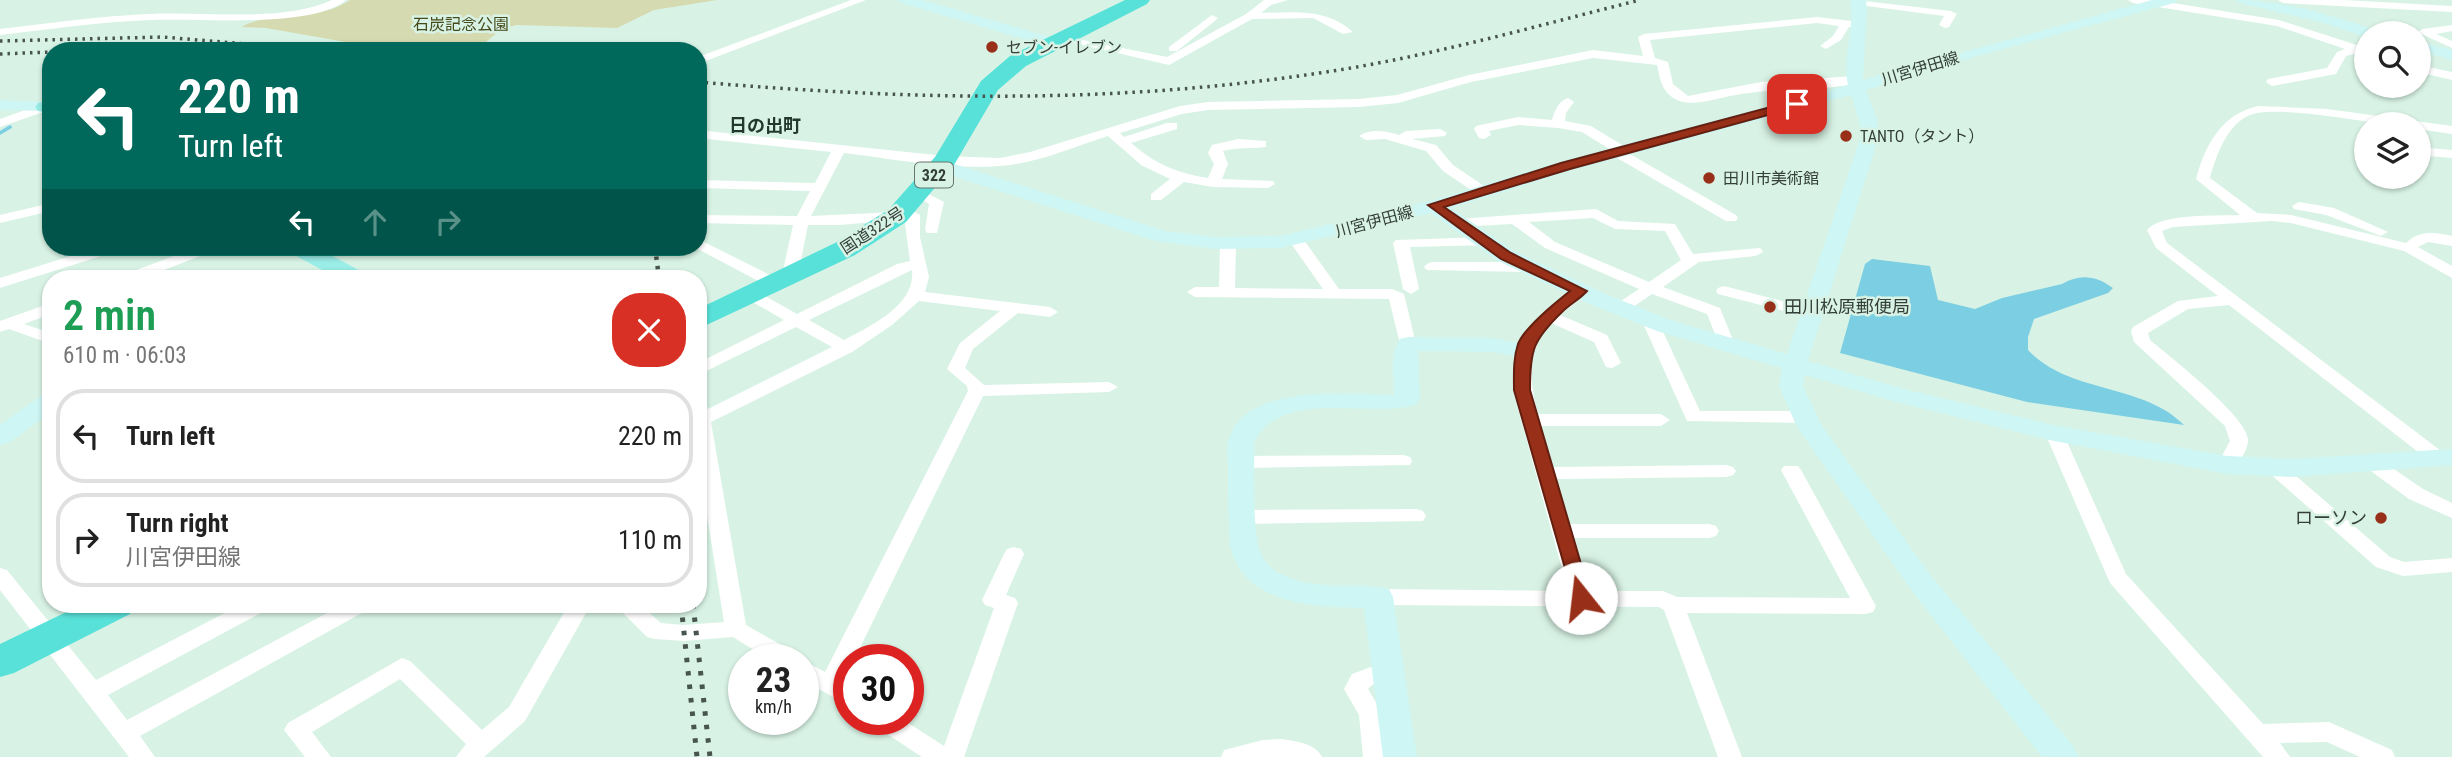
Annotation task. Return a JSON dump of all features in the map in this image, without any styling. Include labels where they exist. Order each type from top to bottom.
[{"type":"highway","name":"国道322号","points":[[707,316],[845,249],[906,207],[943,163],[989,86],[1000,74],[1017,61],[1140,0]]},
{"type":"highway","points":[[26,649],[98,613]]},
{"type":"main road","points":[[315,256],[340,270]]},
{"type":"street","points":[[0,32],[154,17],[301,13],[326,8],[341,0]]},
{"type":"street","points":[[716,42],[828,0]]},
{"type":"street","points":[[707,58],[861,0]]},
{"type":"street","points":[[906,0],[1059,41],[1169,61],[1250,16],[1268,2],[1283,0]]},
{"type":"street","points":[[2244,0],[2354,28]]},
{"type":"street","points":[[2283,0],[2452,9]]},
{"type":"street","points":[[1826,46],[1862,14],[1859,1],[1951,14],[1945,25]]},
{"type":"street","points":[[2151,1],[2279,23],[2354,48]]},
{"type":"street","name":"川宮伊田線","points":[[943,163],[1162,237],[1228,244],[1296,239],[1434,205],[1822,97],[1855,84],[2151,1]]},
{"type":"street","points":[[1250,16],[1312,15],[1347,32]]},
{"type":"street","points":[[1159,59],[1212,18]]},
{"type":"street","points":[[1649,59],[1644,37],[1817,20],[1853,24]]},
{"type":"street","points":[[1853,24],[1855,84],[1871,121],[1870,136],[1794,365],[1791,386],[1806,417],[1922,584],[2062,757]]},
{"type":"street","points":[[2452,29],[2423,32],[2452,45]]},
{"type":"street","points":[[2431,50],[2452,55]]},
{"type":"street","points":[[2272,82],[2332,71],[2341,54],[2354,51]]},
{"type":"street","points":[[707,135],[840,148],[943,163],[1008,161],[1181,110],[1208,106],[1359,103],[1398,99],[1469,79],[1593,54],[1649,59],[1664,65],[1663,78],[1675,96],[1682,99],[1792,83],[1855,84]]},
{"type":"street","points":[[2431,71],[2452,76]]},
{"type":"street","points":[[1792,83],[1822,97]]},
{"type":"street","points":[[1558,124],[1560,113],[1569,102]]},
{"type":"street","points":[[0,105],[42,107]]},
{"type":"street","points":[[0,123],[42,109]]},
{"type":"street","points":[[2254,218],[2203,179],[2217,144],[2236,119],[2252,110],[2354,114]]},
{"type":"street","points":[[1484,135],[1481,129],[1518,121],[1587,129],[1620,152],[1731,218]]},
{"type":"street","points":[[2431,124],[2452,130]]},
{"type":"street","points":[[1122,142],[1172,126]]},
{"type":"street","points":[[1110,131],[1155,170],[1180,178],[1213,183],[1268,184]]},
{"type":"street","points":[[1366,136],[1440,133]]},
{"type":"street","points":[[1385,135],[1431,148],[1448,168],[1482,191]]},
{"type":"street","points":[[1213,183],[1221,164],[1215,153],[1217,148],[1238,143],[1261,144]]},
{"type":"street","points":[[707,247],[782,279],[801,222],[840,148]]},
{"type":"street","points":[[2431,152],[2452,154]]},
{"type":"street","points":[[1156,197],[1180,178]]},
{"type":"street","points":[[707,184],[819,187]]},
{"type":"street","points":[[707,222],[801,222],[937,202],[932,230]]},
{"type":"street","points":[[1434,205],[1486,242],[1528,267],[1621,309],[1727,345],[1901,396],[2054,433],[2227,465],[2274,467],[2445,458]]},
{"type":"street","points":[[2299,206],[2351,218],[2409,247],[2452,273]]},
{"type":"street","points":[[707,407],[846,348],[885,323],[916,296],[921,284],[913,237],[914,215],[906,207]]},
{"type":"street","points":[[0,219],[42,208]]},
{"type":"street","points":[[1459,223],[1596,213],[1615,225],[1671,227],[1689,260]]},
{"type":"street","points":[[2409,247],[2291,219],[2254,218],[2173,223],[2154,230],[2161,245],[2445,458]]},
{"type":"street","points":[[1514,219],[1549,245],[1650,288],[1714,311],[1727,345]]},
{"type":"street","points":[[2409,247],[2421,237],[2452,241]]},
{"type":"street","points":[[1296,239],[1334,293]]},
{"type":"street","points":[[1411,289],[1401,243],[1486,242]]},
{"type":"street","points":[[1227,292],[1228,244]]},
{"type":"street","points":[[1621,309],[1689,260],[1710,255],[1755,251]]},
{"type":"street","points":[[0,283],[69,256]]},
{"type":"street","points":[[150,270],[187,256]]},
{"type":"street","points":[[707,366],[902,267],[918,265]]},
{"type":"street","points":[[1432,267],[1528,267]]},
{"type":"street","points":[[1580,291],[1549,316],[1526,343],[1522,390],[1581,598]]},
{"type":"street","points":[[1724,291],[1811,313]]},
{"type":"street","points":[[1195,292],[1392,294],[1398,297],[1408,344],[1405,358],[1407,400],[1290,404],[1272,409],[1245,431],[1241,443],[1247,555],[1260,573],[1285,588],[1314,595],[1378,597],[1663,599],[1673,605],[1865,606],[1791,470]]},
{"type":"street","points":[[750,294],[846,348]]},
{"type":"street","points":[[916,296],[1050,312]]},
{"type":"street","points":[[2227,465],[2238,450],[2238,430],[2227,417],[2142,342],[2139,331],[2183,304],[2232,300]]},
{"type":"street","points":[[860,644],[976,391],[975,384],[956,369],[966,346],[1015,307]]},
{"type":"street","points":[[5,325],[42,311]]},
{"type":"street","points":[[1549,316],[1601,339],[1612,362]]},
{"type":"street","points":[[1649,319],[1693,417],[1806,417]]},
{"type":"street","points":[[5,325],[42,336]]},
{"type":"street","points":[[1408,344],[1493,345],[1524,351]]},
{"type":"street","points":[[976,391],[1109,387]]},
{"type":"street","points":[[0,437],[42,407]]},
{"type":"street","points":[[1530,420],[1661,420]]},
{"type":"street","points":[[2054,433],[2117,578],[2278,757]]},
{"type":"street","points":[[707,448],[736,629]]},
{"type":"street","points":[[1242,462],[1403,461]]},
{"type":"street","points":[[2371,462],[2416,494],[2452,511]]},
{"type":"street","points":[[2274,467],[2383,562],[2403,569],[2452,565]]},
{"type":"street","points":[[1546,473],[1726,471]]},
{"type":"street","points":[[1244,517],[1416,516]]},
{"type":"street","points":[[1563,531],[1709,531]]},
{"type":"street","points":[[952,757],[1007,603],[993,600],[1014,554]]},
{"type":"street","points":[[0,575],[26,649],[93,692],[143,757]]},
{"type":"street","points":[[1378,597],[1400,757]]},
{"type":"street","points":[[1673,605],[1730,757]]},
{"type":"street","points":[[93,692],[243,613]]},
{"type":"street","points":[[124,733],[344,613]]},
{"type":"street","points":[[319,757],[296,730],[402,667],[475,751],[517,714],[575,613]]},
{"type":"street","points":[[635,613],[655,631],[684,633],[736,629],[762,644]]},
{"type":"street","points":[[1374,757],[1371,714],[1356,689],[1360,680],[1371,676],[1388,676]]},
{"type":"street","points":[[2257,734],[2329,732],[2383,757]]},
{"type":"street","points":[[907,735],[941,757]]},
{"type":"street","points":[[1233,757],[1277,747],[1297,750],[1310,757]]},
{"type":"green space","name":"石炭記念公園","points":[[350,0],[717,0],[654,10],[617,28],[517,25],[503,28],[486,42],[346,42],[266,28],[241,27],[268,18],[310,14],[337,7]]},
{"type":"water","points":[[1872,259],[1930,266],[1938,300],[1975,309],[2002,298],[2062,284],[2075,278],[2088,277],[2107,284],[2113,288],[2108,293],[2034,319],[2028,337],[2028,350],[2045,364],[2064,374],[2148,402],[2184,425],[2027,402],[1840,353],[1865,264]]},
{"type":"waterway","points":[[0,133],[10,127]]},
{"type":"railway","points":[[707,83],[857,93],[1012,96],[1167,90],[1246,83],[1405,58],[1640,0]]},
{"type":"railway","points":[[0,41],[163,37],[222,42]]},
{"type":"railway","points":[[0,54],[42,52]]},
{"type":"railway","points":[[656,256],[658,270]]},
{"type":"railway","points":[[682,613],[697,757]]},
{"type":"railway","points":[[694,613],[710,757]]},
{"type":"place","name":"セブン-イレブン","points":[[992,47]]},
{"type":"place","name":"TANTO（タント）","points":[[1846,136]]},
{"type":"place","name":"田川市美術館","points":[[1709,178]]},
{"type":"place","name":"田川松原郵便局","points":[[1770,307]]},
{"type":"place","name":"ローソン","points":[[2381,518]]},
{"type":"district","name":"日の出町","points":[[765,126]]},
{"type":"route","points":[[1581,598],[1522,390],[1522,364],[1526,343],[1558,308],[1580,291],[1506,256],[1434,205],[1566,166],[1797,104]]}]
